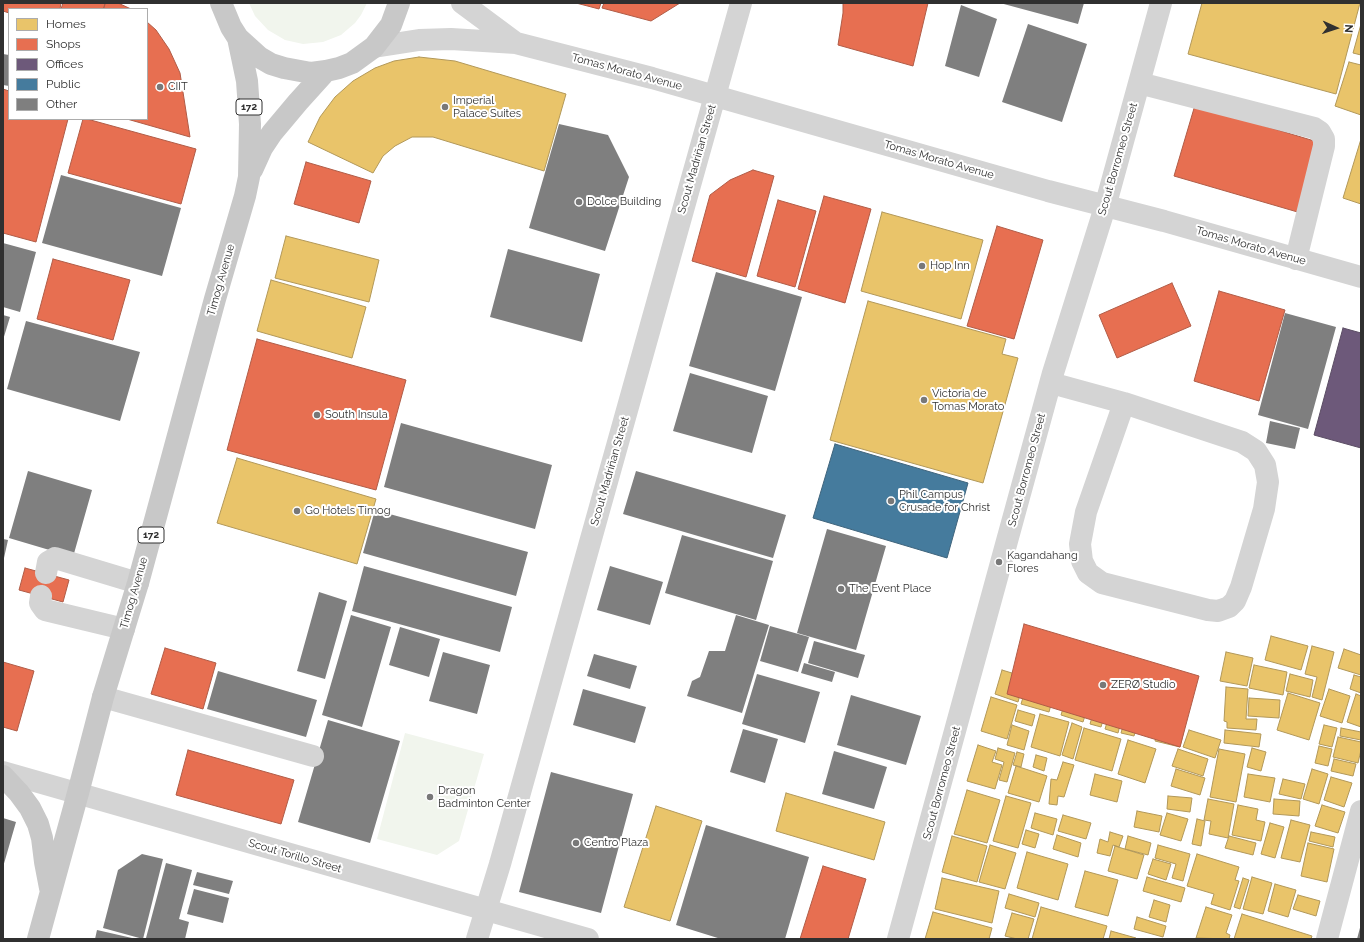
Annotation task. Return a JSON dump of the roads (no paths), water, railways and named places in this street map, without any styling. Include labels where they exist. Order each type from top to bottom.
[{"type":"main road","name":"172","points":[[221,3],[238,38],[259,57],[271,64],[298,72],[312,73],[339,68],[352,63],[374,48],[391,25],[399,3]]},
{"type":"main road","name":"Timog Avenue","points":[[38,939],[103,697],[138,583],[215,299],[245,196],[249,176],[250,124],[247,81],[238,38]]},
{"type":"main road","name":"Timog Avenue","points":[[249,176],[262,148],[298,102],[326,71]]},
{"type":"main road","points":[[3,776],[19,793],[30,808],[38,824],[43,842],[51,894]]},
{"type":"street","name":"Tomas Morato Avenue","points":[[462,3],[516,43]]},
{"type":"street","name":"Scout Madriñan Street","points":[[477,939],[487,910],[741,3]]},
{"type":"street","name":"Scout Borromeo Street","points":[[898,939],[1051,383],[1105,207],[1161,3]]},
{"type":"street","name":"Tomas Morato Avenue","points":[[374,48],[419,40],[451,39],[516,43],[652,78],[1105,207],[1164,221],[1361,277]]},
{"type":"street","points":[[1139,83],[1314,128],[1320,132],[1324,139],[1324,146],[1296,259]]},
{"type":"street","points":[[1051,383],[1124,403],[1242,442],[1256,451],[1265,466],[1268,482],[1264,509],[1241,587],[1235,601],[1229,607],[1218,611],[1208,610],[1102,583],[1088,573],[1082,561],[1080,544],[1086,512],[1124,403]]},
{"type":"street","points":[[46,573],[48,562],[55,558],[138,583]]},
{"type":"street","points":[[41,596],[40,603],[45,610],[124,629]]},
{"type":"street","points":[[103,697],[313,756]]},
{"type":"street","name":"Scout Torillo Street","points":[[3,772],[588,939]]},
{"type":"street","points":[[1327,939],[1361,812]]},
{"type":"place","name":"CIIT","points":[[160,87]]},
{"type":"place","name":"Imperial Palace Suites","points":[[445,107]]},
{"type":"place","name":"Dolce Building","points":[[579,202]]},
{"type":"place","name":"Hop Inn","points":[[922,266]]},
{"type":"place","name":"Victoria de Tomas Morato","points":[[924,400]]},
{"type":"place","name":"South Insula","points":[[317,415]]},
{"type":"place","name":"Phil Campus Crusade for Christ","points":[[891,501]]},
{"type":"place","name":"Go Hotels Timog","points":[[297,511]]},
{"type":"place","name":"Kagandahang Flores","points":[[999,562]]},
{"type":"place","name":"The Event Place","points":[[841,589]]},
{"type":"place","name":"ZERØ Studio","points":[[1103,685]]},
{"type":"place","name":"Dragon Badminton Center","points":[[430,797]]},
{"type":"place","name":"Centro Plaza","points":[[576,843]]}]
